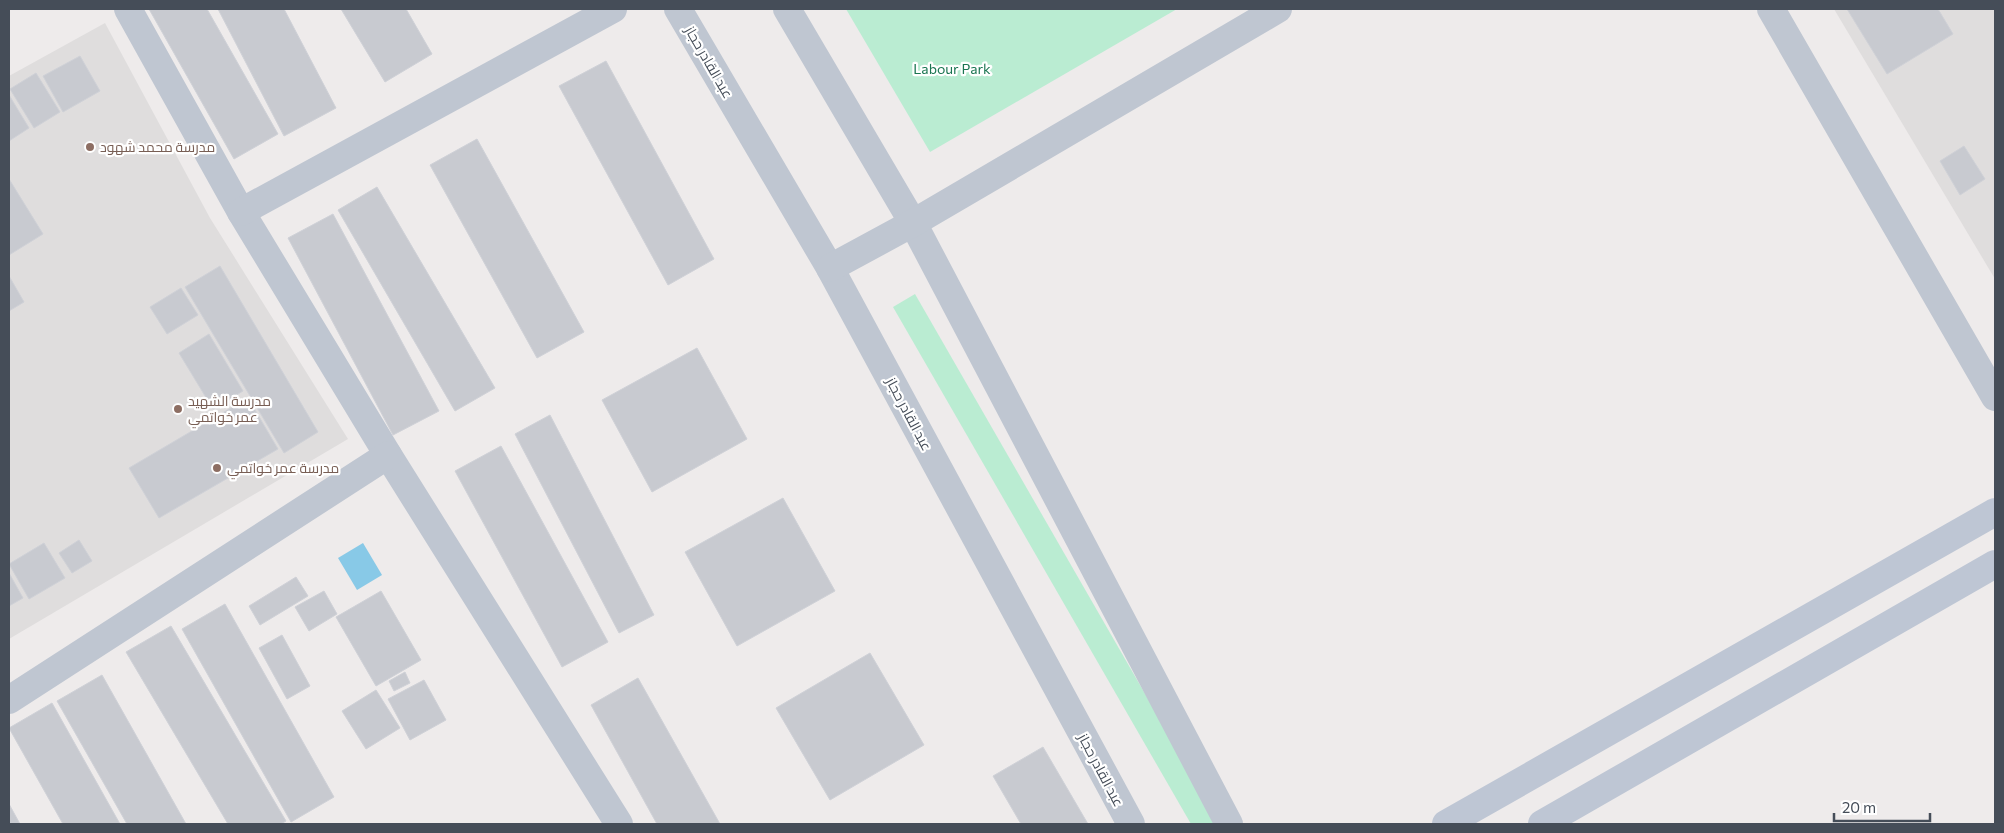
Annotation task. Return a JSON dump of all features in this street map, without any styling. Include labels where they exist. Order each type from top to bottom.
[{"type":"main road","points":[[1446,824],[1995,512]]},
{"type":"main road","points":[[1542,824],[1995,564]]},
{"type":"street","points":[[128,9],[241,212],[388,455],[619,824]]},
{"type":"street","points":[[241,212],[613,9]]},
{"type":"street","name":"عبد القادر حجاز","points":[[678,9],[830,268],[1131,824]]},
{"type":"street","points":[[787,9],[913,222],[1229,824]]},
{"type":"street","points":[[830,268],[913,222],[1278,9]]},
{"type":"street","points":[[1771,9],[1995,397]]},
{"type":"street","points":[[9,700],[388,455]]},
{"type":"shaded area","points":[[1834,9],[1995,9],[1995,279]]},
{"type":"shaded area","points":[[105,23],[210,218],[348,439],[9,639],[9,76]]},
{"type":"green space","name":"Labour Park","points":[[846,9],[1177,9],[930,152]]},
{"type":"green space","points":[[915,294],[1220,824],[1191,824],[893,307]]},
{"type":"water","points":[[363,543],[382,575],[357,590],[338,558]]},
{"type":"building","points":[[149,9],[207,9],[278,134],[234,159]]},
{"type":"building","points":[[218,9],[284,9],[336,108],[284,136]]},
{"type":"building","points":[[341,9],[406,9],[432,54],[385,82]]},
{"type":"building","points":[[1847,9],[1938,9],[1953,34],[1887,74]]},
{"type":"building","points":[[80,56],[100,91],[63,112],[43,76]]},
{"type":"building","points":[[606,61],[714,259],[668,285],[559,86]]},
{"type":"building","points":[[36,73],[60,112],[34,128],[10,89]]},
{"type":"building","points":[[9,95],[29,128],[9,141]]},
{"type":"building","points":[[477,139],[584,332],[537,358],[430,165]]},
{"type":"building","points":[[1964,146],[1985,179],[1960,195],[1940,161]]},
{"type":"building","points":[[9,179],[43,234],[9,255]]},
{"type":"building","points":[[377,187],[495,388],[455,411],[338,210]]},
{"type":"building","points":[[333,214],[439,411],[393,435],[288,238]]},
{"type":"building","points":[[220,266],[318,432],[284,453],[185,287]]},
{"type":"building","points":[[9,276],[24,302],[9,311]]},
{"type":"building","points":[[181,288],[198,315],[167,334],[150,307]]},
{"type":"building","points":[[209,334],[243,391],[213,409],[179,353]]},
{"type":"building","points":[[697,348],[747,439],[652,492],[602,400]]},
{"type":"building","points":[[248,398],[278,449],[159,518],[129,468]]},
{"type":"building","points":[[550,415],[654,615],[619,633],[515,434]]},
{"type":"building","points":[[501,446],[608,642],[562,667],[455,471]]},
{"type":"building","points":[[783,498],[835,591],[737,646],[685,552]]},
{"type":"building","points":[[79,540],[92,561],[72,573],[59,553]]},
{"type":"building","points":[[44,543],[65,578],[29,599],[9,564]]},
{"type":"building","points":[[9,573],[23,598],[9,606]]},
{"type":"building","points":[[296,577],[308,596],[260,625],[249,606]]},
{"type":"building","points":[[324,591],[337,614],[309,631],[295,607]]},
{"type":"building","points":[[381,591],[421,660],[376,686],[336,617]]},
{"type":"building","points":[[225,604],[334,797],[291,822],[182,629]]},
{"type":"building","points":[[171,626],[286,821],[281,824],[228,824],[126,652]]},
{"type":"building","points":[[282,635],[310,686],[287,699],[259,648]]},
{"type":"building","points":[[870,653],[924,745],[830,800],[776,708]]},
{"type":"building","points":[[405,672],[410,683],[394,691],[389,681]]},
{"type":"building","points":[[102,675],[186,824],[127,824],[57,701]]},
{"type":"building","points":[[638,678],[720,824],[657,824],[591,705]]},
{"type":"building","points":[[424,680],[446,720],[410,740],[388,699]]},
{"type":"building","points":[[376,690],[400,728],[366,749],[342,711]]},
{"type":"building","points":[[52,703],[120,824],[63,824],[9,728]]},
{"type":"building","points":[[1043,747],[1088,824],[1021,824],[993,776]]},
{"type":"building","points":[[9,804],[20,824],[9,824]]},
{"type":"place","name":"مدرسة محمد شهود","points":[[90,147]]},
{"type":"place","name":"مدرسة الشهيد عمر خواتمي","points":[[178,409]]},
{"type":"place","name":"مدرسة عمر خواتمي","points":[[217,468]]}]
